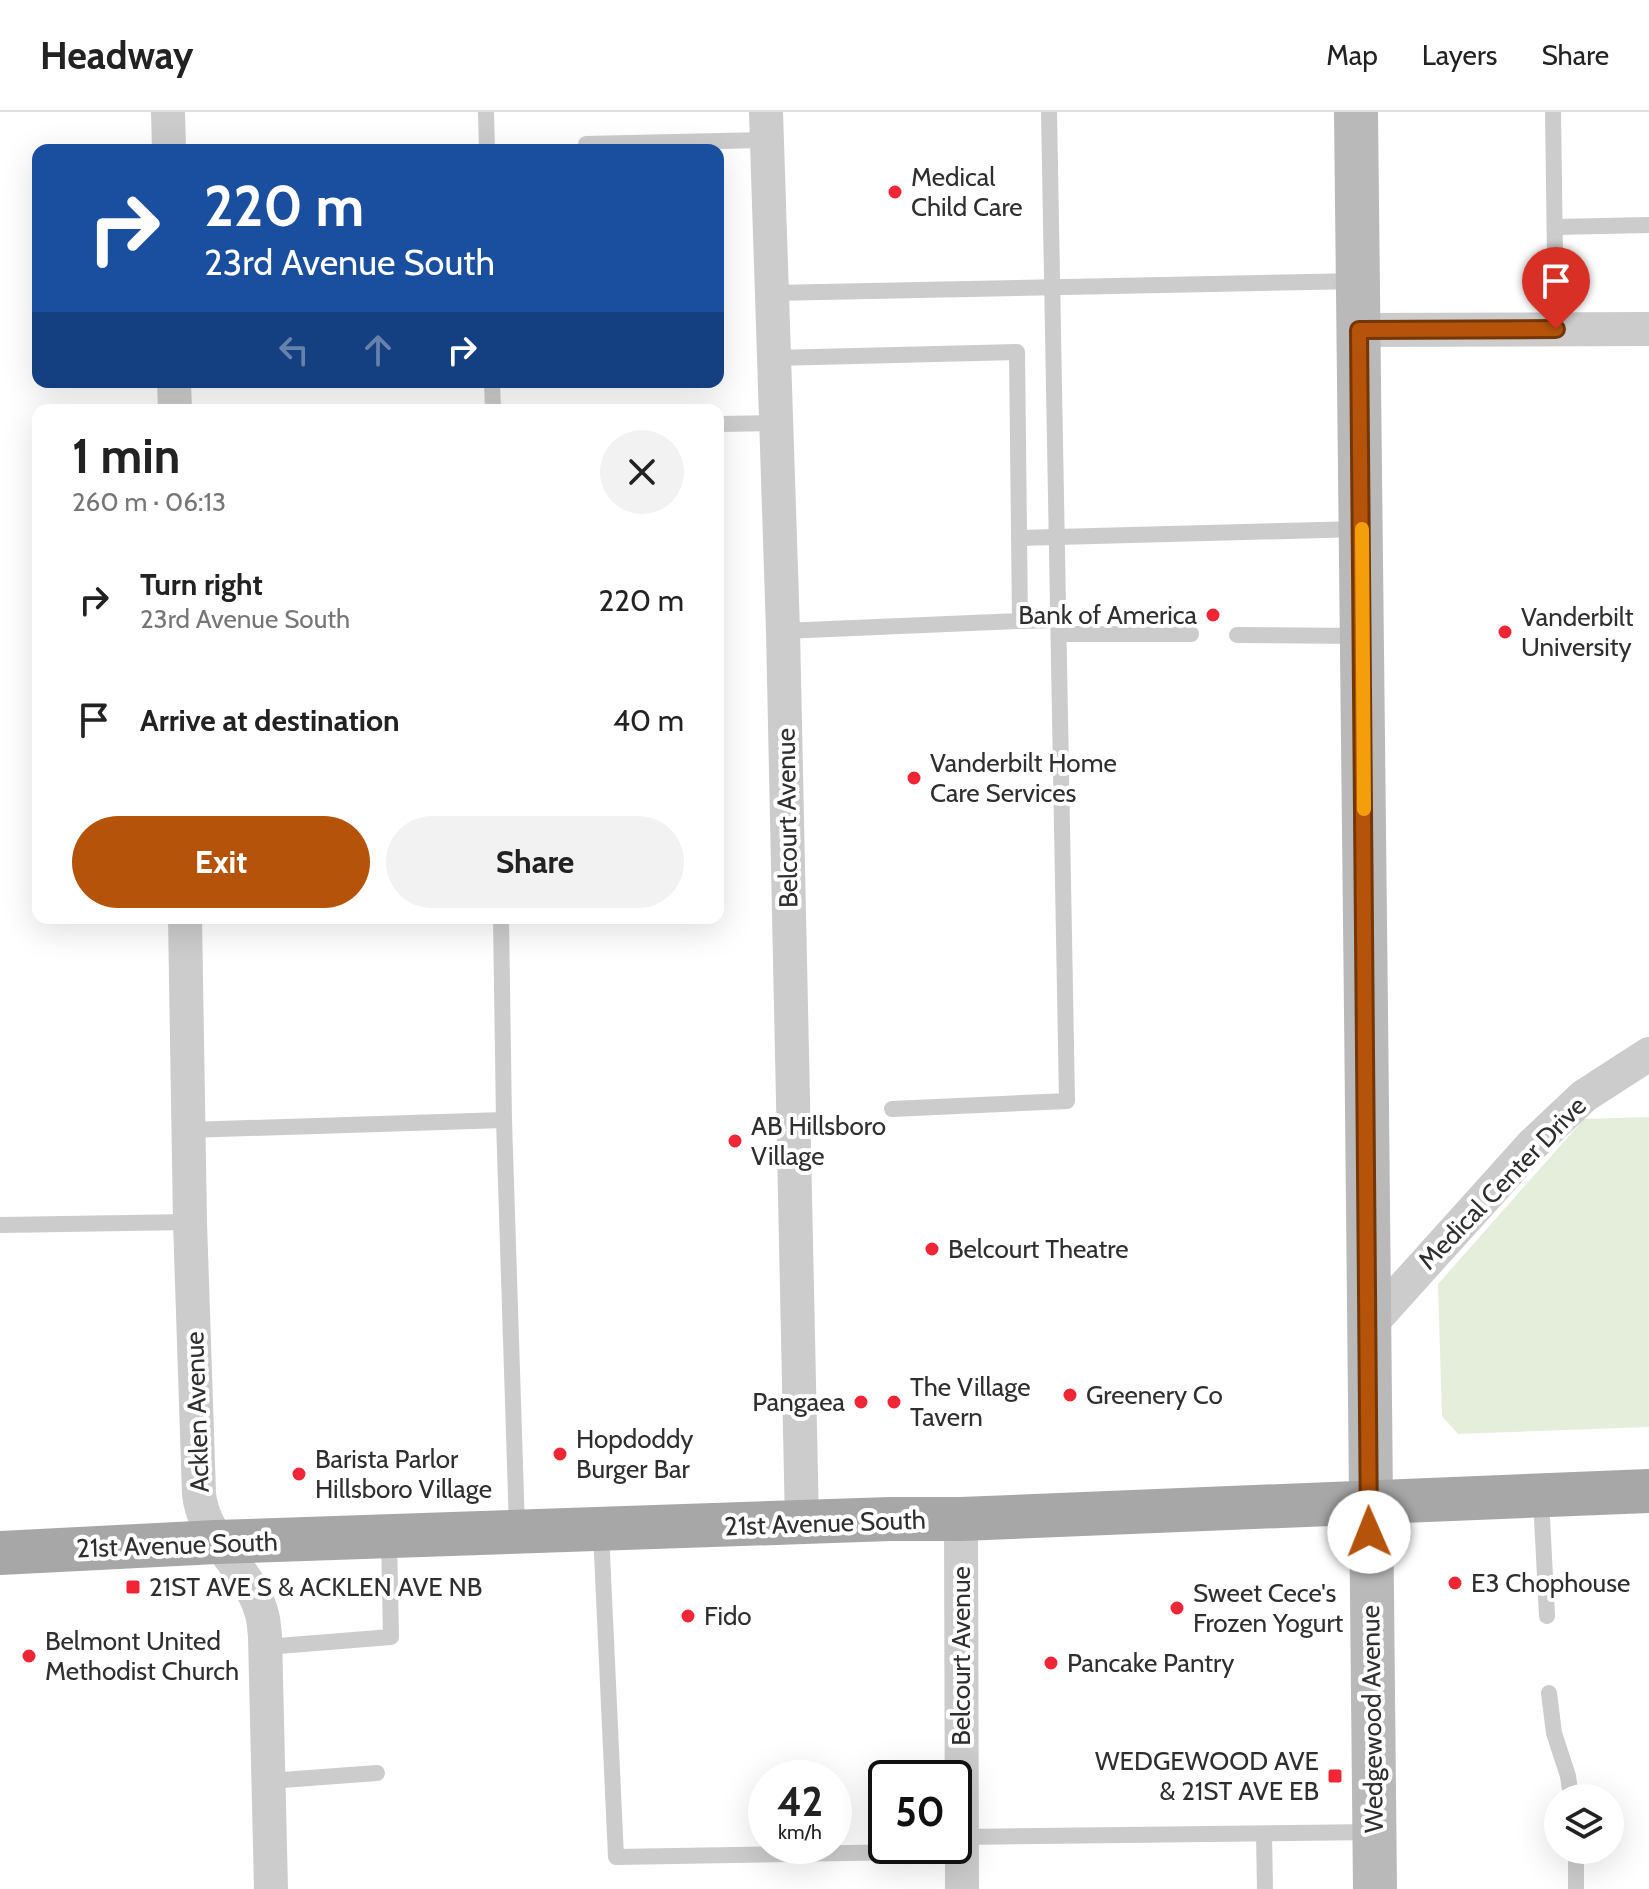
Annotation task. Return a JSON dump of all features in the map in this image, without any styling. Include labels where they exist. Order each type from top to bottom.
[{"type":"main road","name":"Wedgewood Avenue","points":[[1356,112],[1375,1889]]},
{"type":"main road","name":"21st Avenue South","points":[[0,1553],[216,1542],[961,1519],[1649,1491]]},
{"type":"street","points":[[168,112],[169,144]]},
{"type":"street","name":"Belcourt Avenue","points":[[767,126],[783,631],[802,1524]]},
{"type":"street","points":[[1359,330],[1649,329]]},
{"type":"street","name":"Acklen Avenue","points":[[185,924],[199,1494],[201,1508],[216,1542],[249,1586],[261,1610],[266,1647],[271,1889]]},
{"type":"street","name":"Medical Center Drive","points":[[1368,1327],[1533,1144],[1584,1096],[1649,1054]]},
{"type":"street","name":"Belcourt Avenue","points":[[961,1519],[962,1760]]},
{"type":"street","name":"Belcourt Avenue","points":[[962,1864],[962,1889]]},
{"type":"lane","points":[[486,112],[487,144]]},
{"type":"lane","points":[[892,1109],[1067,1101],[1049,112]]},
{"type":"lane","points":[[1553,112],[1556,329]]},
{"type":"lane","points":[[586,144],[767,126]]},
{"type":"lane","points":[[1555,227],[1649,225]]},
{"type":"lane","points":[[772,293],[1359,281]]},
{"type":"lane","points":[[775,358],[1017,352],[1020,621]]},
{"type":"lane","points":[[724,424],[777,423]]},
{"type":"lane","points":[[1019,538],[1362,529]]},
{"type":"lane","points":[[783,631],[1020,621],[1058,627],[1191,634]]},
{"type":"lane","points":[[1237,635],[1364,636]]},
{"type":"lane","points":[[501,924],[517,1534]]},
{"type":"lane","points":[[188,1130],[504,1120]]},
{"type":"lane","points":[[0,1225],[190,1222]]},
{"type":"lane","points":[[1541,1495],[1547,1616]]},
{"type":"lane","points":[[601,1531],[616,1857],[868,1848]]},
{"type":"lane","points":[[266,1647],[391,1637],[389,1537]]},
{"type":"lane","points":[[1549,1693],[1554,1733],[1569,1784]]},
{"type":"lane","points":[[269,1781],[377,1773]]},
{"type":"lane","points":[[972,1844],[1374,1832]]},
{"type":"lane","points":[[1264,1834],[1265,1889]]},
{"type":"lane","points":[[1576,1864],[1576,1889]]},
{"type":"green space","points":[[1649,1117],[1649,1427],[1458,1434],[1442,1416],[1438,1284],[1584,1119]]},
{"type":"slow traffic","points":[[1362,529],[1364,809]]},
{"type":"place","name":"Medical Child Care","points":[[895,192]]},
{"type":"place","name":"Bank of America","points":[[1213,615]]},
{"type":"place","name":"Vanderbilt University","points":[[1505,632]]},
{"type":"place","name":"Vanderbilt Home Care Services","points":[[914,778]]},
{"type":"place","name":"AB Hillsboro Village","points":[[735,1141]]},
{"type":"place","name":"Belcourt Theatre","points":[[932,1249]]},
{"type":"place","name":"Greenery Co","points":[[1070,1395]]},
{"type":"place","name":"Pangaea","points":[[861,1402]]},
{"type":"place","name":"The Village Tavern","points":[[894,1402]]},
{"type":"place","name":"Hopdoddy Burger Bar","points":[[560,1454]]},
{"type":"place","name":"Barista Parlor Hillsboro Village","points":[[299,1474]]},
{"type":"place","name":"E3 Chophouse","points":[[1455,1583]]},
{"type":"place","name":"21ST AVE S & ACKLEN AVE NB","points":[[133,1587]]},
{"type":"place","name":"Sweet Cece's Frozen Yogurt","points":[[1177,1608]]},
{"type":"place","name":"Fido","points":[[688,1616]]},
{"type":"place","name":"Belmont United Methodist Church","points":[[29,1656]]},
{"type":"place","name":"Pancake Pantry","points":[[1051,1663]]},
{"type":"place","name":"WEDGEWOOD AVE & 21ST AVE EB","points":[[1335,1776]]},
{"type":"route","points":[[1369,1532],[1359,330],[1556,329]]}]
